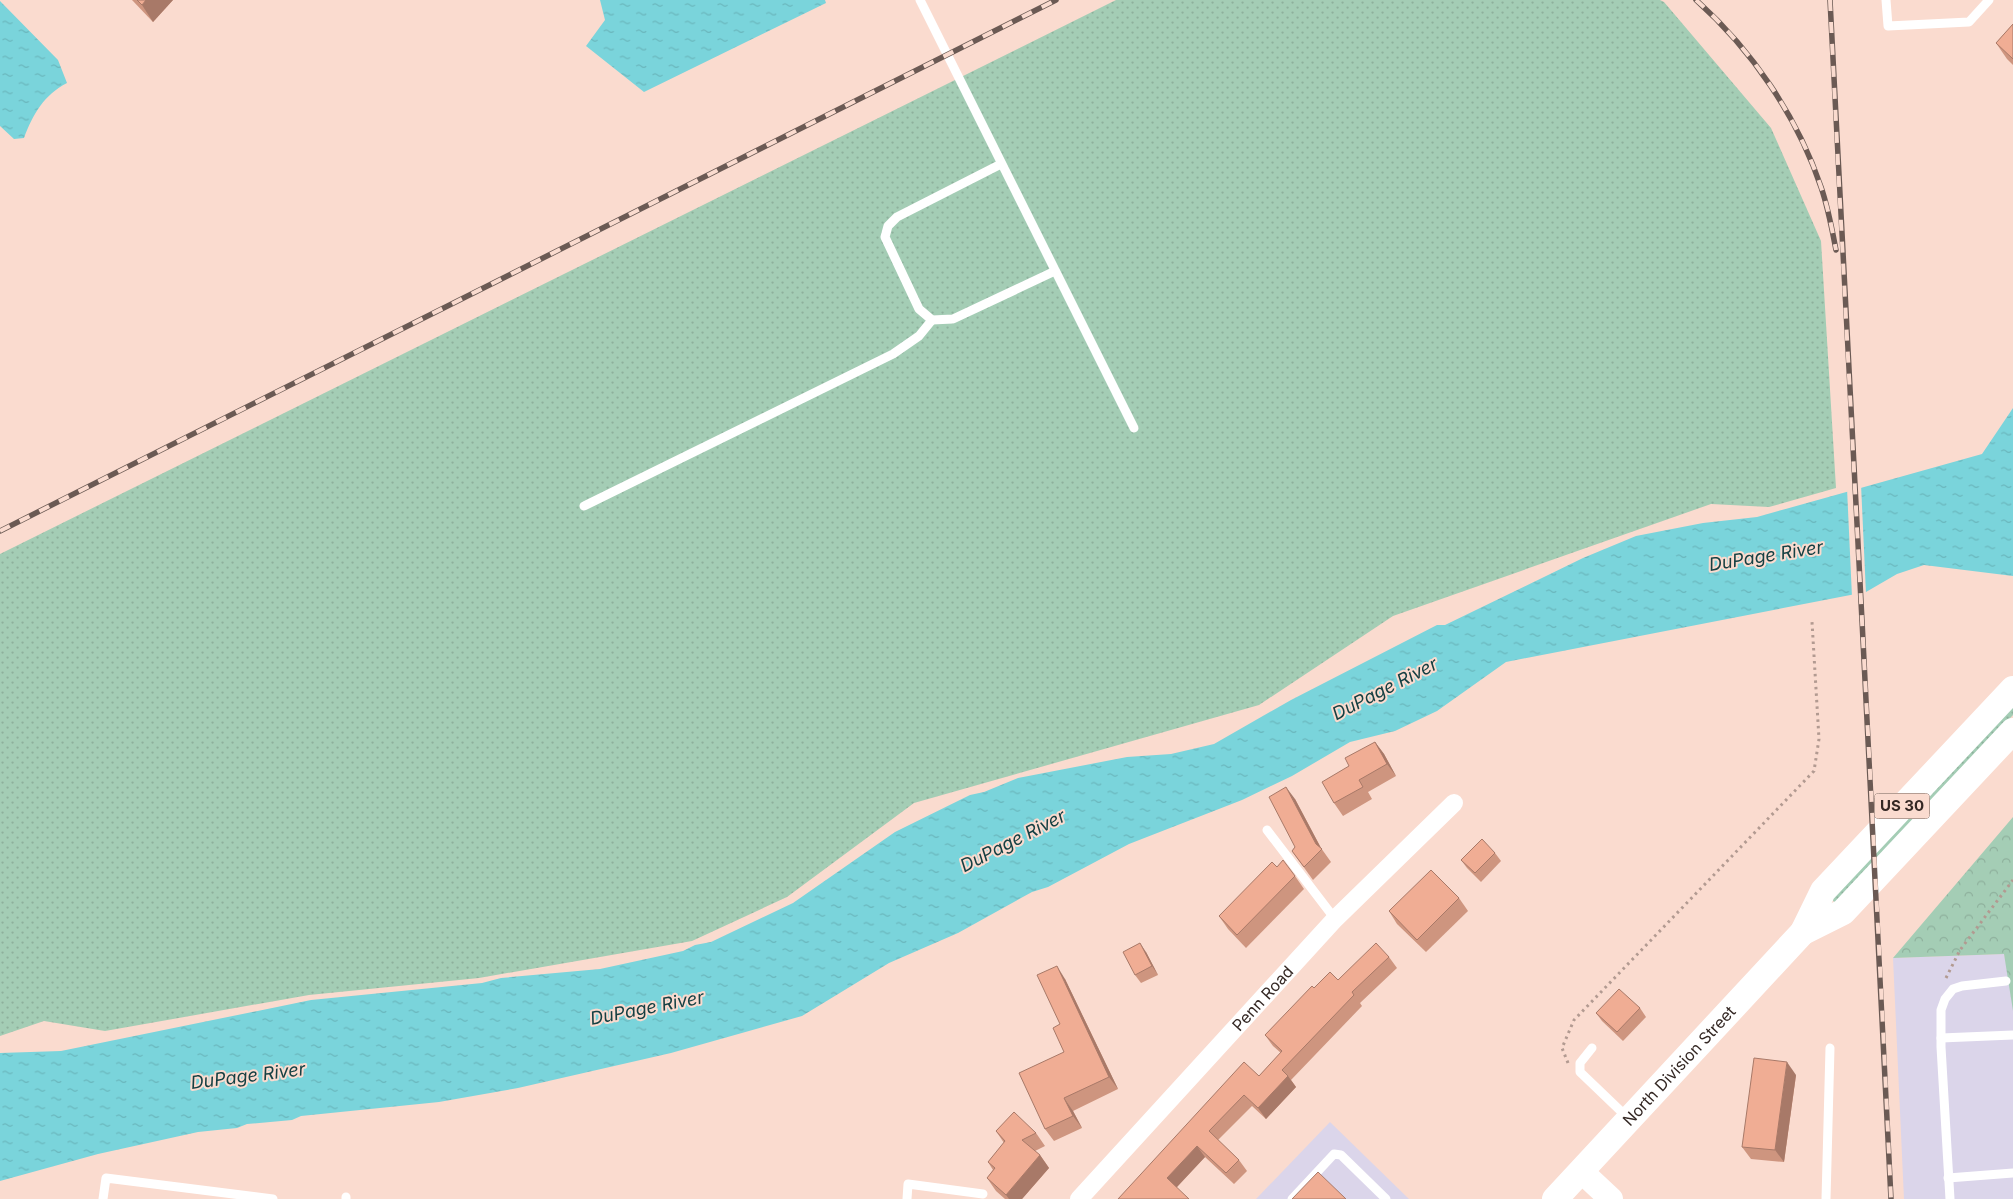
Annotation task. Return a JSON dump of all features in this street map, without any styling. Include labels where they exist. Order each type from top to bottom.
[{"type":"main road","name":"North Division Street","points":[[1555,1199],[1803,932],[1823,891],[2013,689]]},
{"type":"main road","name":"North Division Street","points":[[1803,932],[1842,912],[2013,731]]},
{"type":"main road","points":[[1581,1171],[1612,1199]]},
{"type":"street","name":"Penn Road","points":[[1079,1199],[1336,919],[1454,802]]},
{"type":"lane","points":[[920,0],[1134,428]]},
{"type":"lane","points":[[1886,0],[1888,26],[1970,22],[1989,0]]},
{"type":"lane","points":[[1001,164],[896,217],[888,226],[885,237],[919,309],[932,320],[953,319],[1056,271]]},
{"type":"lane","points":[[584,506],[893,354],[919,336],[932,320]]},
{"type":"lane","points":[[1266,830],[1336,919]]},
{"type":"lane","points":[[1950,1199],[1941,1010],[1945,998],[1953,989],[1962,986],[2006,981]]},
{"type":"lane","points":[[1941,1038],[2013,1035]]},
{"type":"lane","points":[[1592,1048],[1580,1064],[1580,1072],[1629,1119]]},
{"type":"lane","points":[[1826,1199],[1830,1048]]},
{"type":"lane","points":[[1292,1199],[1334,1154],[1341,1155],[1386,1199]]},
{"type":"lane","points":[[1948,1178],[2013,1173]]},
{"type":"lane","points":[[103,1199],[106,1178],[204,1194],[273,1199]]},
{"type":"lane","points":[[907,1199],[908,1184],[983,1194]]},
{"type":"path","points":[[1580,1072],[1565,1062],[1562,1048],[1574,1020],[1814,771],[1819,740],[1812,622]]},
{"type":"path","points":[[1945,998],[1944,983],[1949,968],[2013,880]]},
{"type":"shaded area","points":[[2004,954],[2013,995],[2013,1199],[1904,1199],[1893,958]]},
{"type":"shaded area","points":[[1330,1122],[1409,1199],[1256,1199]]},
{"type":"green space","points":[[1116,0],[1660,0],[1664,2],[1771,128],[1821,241],[1836,488],[1769,507],[1711,504],[1393,616],[1259,705],[914,803],[787,897],[692,941],[479,978],[309,995],[105,1031],[44,1021],[0,1036],[0,554]]},
{"type":"green space","points":[[2013,705],[2013,715],[1835,903],[1831,898]]},
{"type":"green space","points":[[2013,817],[2013,1011],[2004,954],[1893,958]]},
{"type":"water","points":[[600,0],[825,0],[826,3],[644,92],[586,46],[605,20]]},
{"type":"water","points":[[0,1],[58,60],[67,83],[52,93],[40,106],[24,138],[14,139],[0,126]]},
{"type":"water","name":"DuPage River","points":[[2013,408],[2013,576],[1924,565],[1897,574],[1866,592],[1506,662],[1437,711],[1395,731],[1350,742],[1292,776],[1242,800],[1129,844],[1048,887],[1032,892],[958,933],[889,963],[802,1016],[671,1053],[518,1088],[439,1102],[301,1116],[292,1120],[247,1124],[237,1128],[198,1132],[98,1154],[0,1181],[0,1053],[61,1051],[311,1000],[482,983],[501,978],[600,969],[683,951],[695,945],[711,942],[793,903],[895,832],[970,795],[984,792],[1018,778],[1127,757],[1171,754],[1214,744],[1291,700],[1437,625],[1445,625],[1583,558],[1636,536],[1703,523],[1757,517],[1982,454]]},
{"type":"pier","points":[[1861,484],[1866,594],[1852,597],[1847,488]]},
{"type":"building","points":[[137,0],[146,0],[142,5]]},
{"type":"building","points":[[2013,24],[2013,59],[1996,43]]},
{"type":"building","points":[[1375,742],[1387,764],[1359,780],[1363,787],[1334,803],[1322,782],[1349,766],[1345,758]]},
{"type":"building","points":[[1286,787],[1316,844],[1322,849],[1304,867],[1292,851],[1295,847],[1269,797]]},
{"type":"building","points":[[1482,839],[1495,853],[1475,873],[1461,860]]},
{"type":"building","points":[[1283,860],[1295,876],[1237,935],[1219,916],[1272,862],[1277,867]]},
{"type":"building","points":[[1431,870],[1459,898],[1417,940],[1389,911]]},
{"type":"building","points":[[1140,943],[1152,966],[1135,975],[1123,952]]},
{"type":"building","points":[[1376,943],[1389,957],[1352,992],[1354,995],[1282,1070],[1288,1076],[1258,1108],[1244,1095],[1209,1131],[1239,1160],[1226,1173],[1197,1146],[1167,1178],[1189,1199],[1118,1199],[1244,1062],[1259,1076],[1282,1051],[1265,1035],[1312,986],[1314,988],[1330,972],[1338,980]]},
{"type":"building","points":[[1057,966],[1109,1077],[1064,1098],[1073,1116],[1045,1129],[1019,1073],[1064,1052],[1053,1028],[1060,1024],[1037,975]]},
{"type":"building","points":[[1619,989],[1640,1008],[1617,1032],[1596,1013]]},
{"type":"building","points":[[1754,1058],[1787,1062],[1775,1150],[1742,1147]]},
{"type":"building","points":[[1014,1112],[1036,1133],[1022,1140],[1040,1155],[1006,1195],[987,1178],[995,1168],[988,1162],[1005,1141],[996,1131]]},
{"type":"building","points":[[1318,1172],[1346,1199],[1292,1199]]},
{"type":"railway","points":[[0,531],[1056,0]]},
{"type":"railway","points":[[1696,0],[1736,40],[1754,62],[1786,110],[1811,161],[1821,187],[1836,250]]},
{"type":"railway","points":[[1830,0],[1891,1199]]}]
